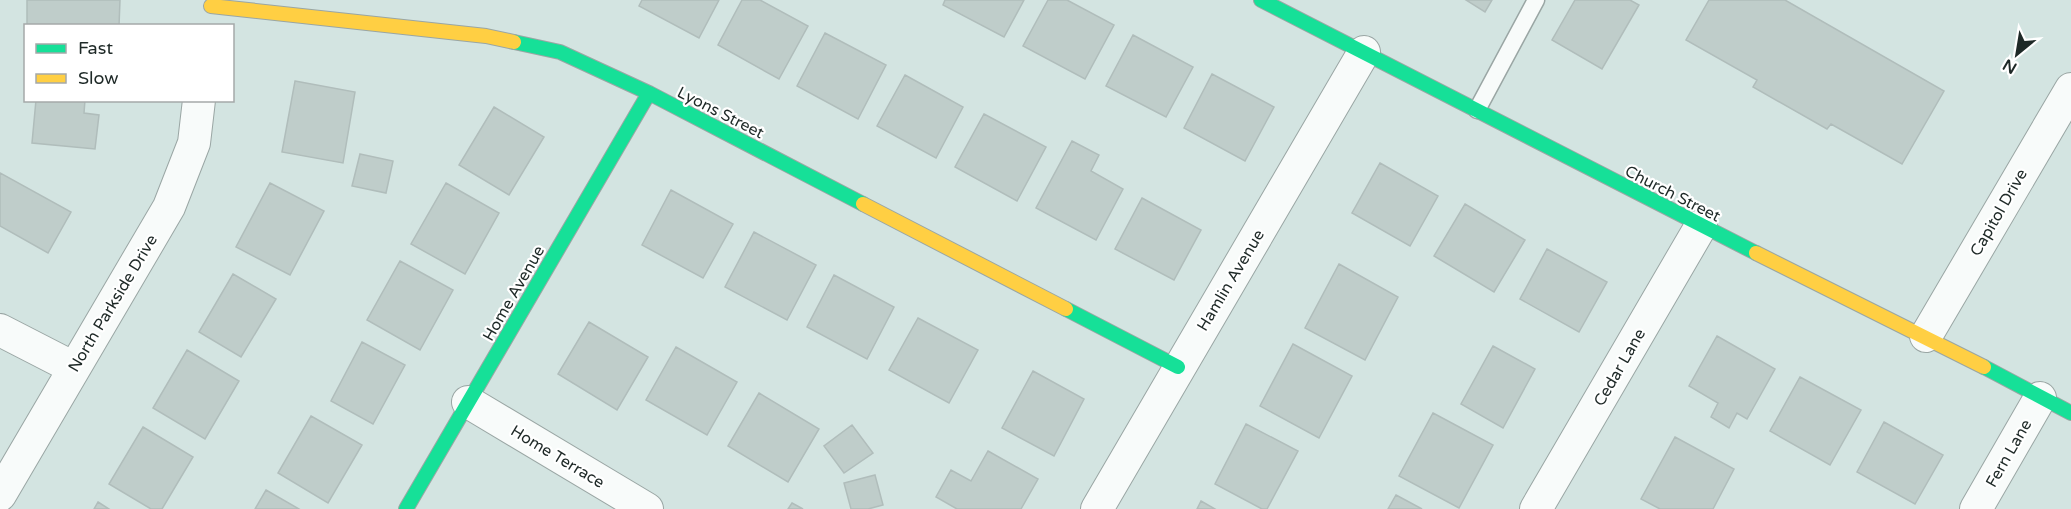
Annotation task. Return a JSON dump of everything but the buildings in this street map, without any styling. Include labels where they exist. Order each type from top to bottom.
[{"type":"street","name":"Church Street","points":[[1262,0],[1701,226],[1926,336],[2071,413]]},
{"type":"street","name":"Lyons Street","points":[[210,11],[486,36],[560,52],[649,93],[1178,367]]},
{"type":"street","name":"Hamlin Avenue","points":[[1097,509],[1364,52]]},
{"type":"street","name":"Capitol Drive","points":[[1926,336],[2071,89]]},
{"type":"street","name":"Home Avenue","points":[[406,509],[649,93]]},
{"type":"street","name":"North Parkside Drive","points":[[0,495],[169,207],[194,142],[199,102]]},
{"type":"street","name":"Cedar Lane","points":[[1536,509],[1701,226]]},
{"type":"street","points":[[0,330],[74,368]]},
{"type":"street","name":"Fern Lane","points":[[1976,509],[2040,398]]},
{"type":"street","name":"Home Terrace","points":[[468,402],[647,509]]},
{"type":"lane","points":[[1477,110],[1536,0]]},
{"type":"traffic: fast","points":[[1261,0],[1756,253]]},
{"type":"traffic: fast","points":[[514,42],[560,52],[649,93],[863,204]]},
{"type":"traffic: fast","points":[[406,509],[649,93]]},
{"type":"traffic: fast","points":[[1066,309],[1178,367]]},
{"type":"traffic: fast","points":[[1984,367],[2071,413]]},
{"type":"traffic: slow","points":[[211,6],[486,36],[514,42]]},
{"type":"traffic: slow","points":[[863,204],[1066,309]]},
{"type":"traffic: slow","points":[[1756,253],[1984,367]]}]
